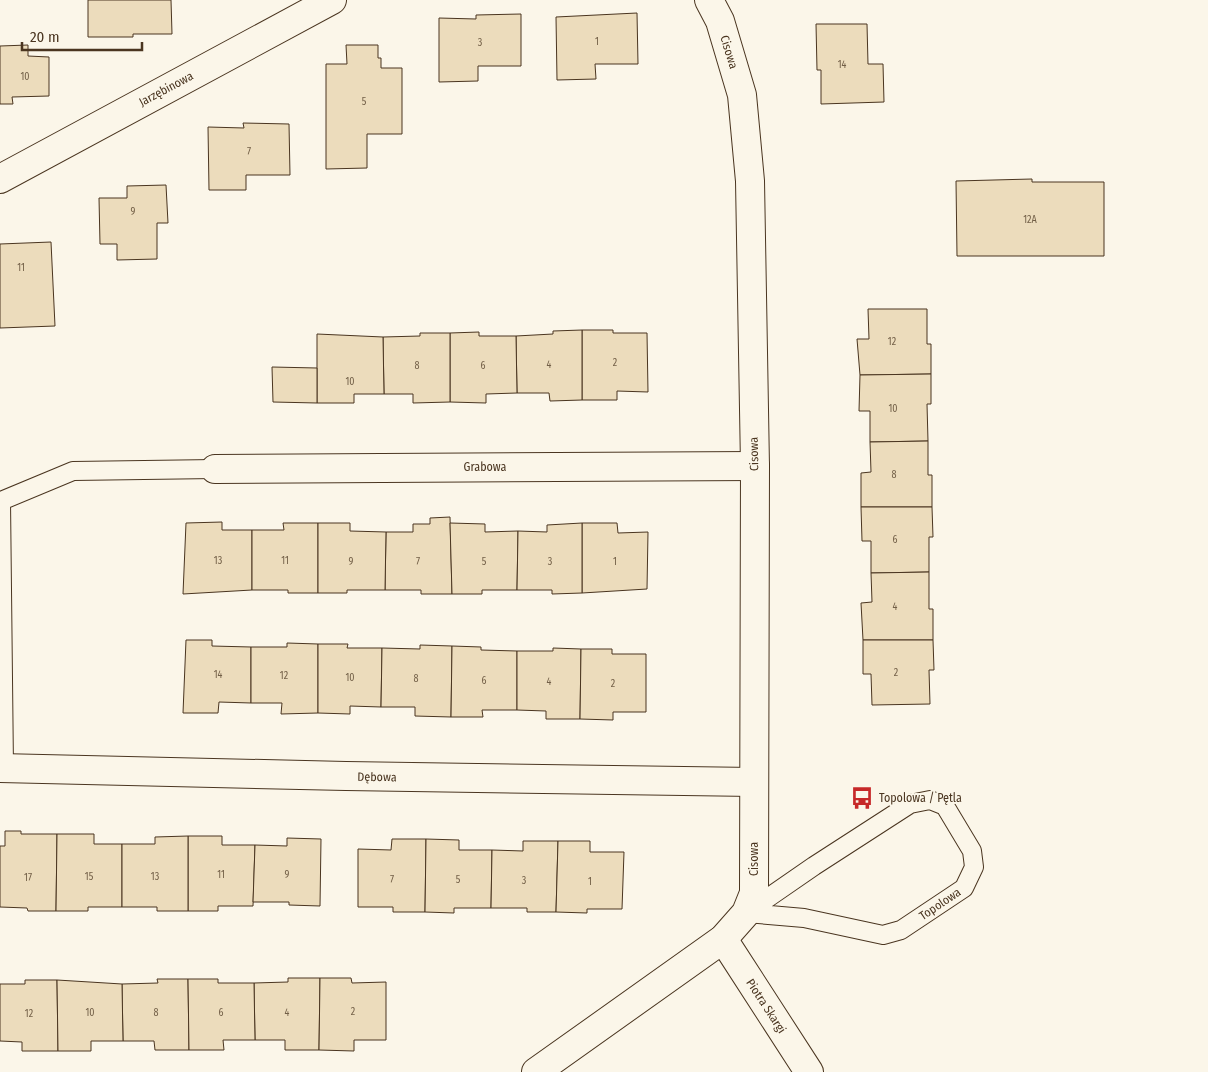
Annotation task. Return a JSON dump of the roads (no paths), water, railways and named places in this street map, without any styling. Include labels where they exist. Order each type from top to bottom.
[{"type":"street","name":"Jarzębinowa","points":[[0,179],[332,0]]},
{"type":"street","name":"Cisowa","points":[[709,0],[720,21],[742,95],[750,181],[754,466],[754,894],[746,913]]},
{"type":"street","name":"Grabowa","points":[[215,469],[754,466]]},
{"type":"street","name":"Dębowa","points":[[2,768],[346,776],[754,782]]},
{"type":"street","name":"Topolowa","points":[[536,1072],[723,939],[746,913]]},
{"type":"street","name":"Piotra Skargi","points":[[723,939],[809,1072]]},
{"type":"lane","points":[[2,768],[1,501],[73,471],[215,469]]},
{"type":"lane","name":"Topolowa","points":[[930,800],[946,806],[972,851],[974,867],[964,888],[901,930],[883,935],[804,918],[746,913],[814,866],[910,804],[930,800]]},
{"type":"place","name":"Topolowa / Pętla","points":[[862,798]]}]
